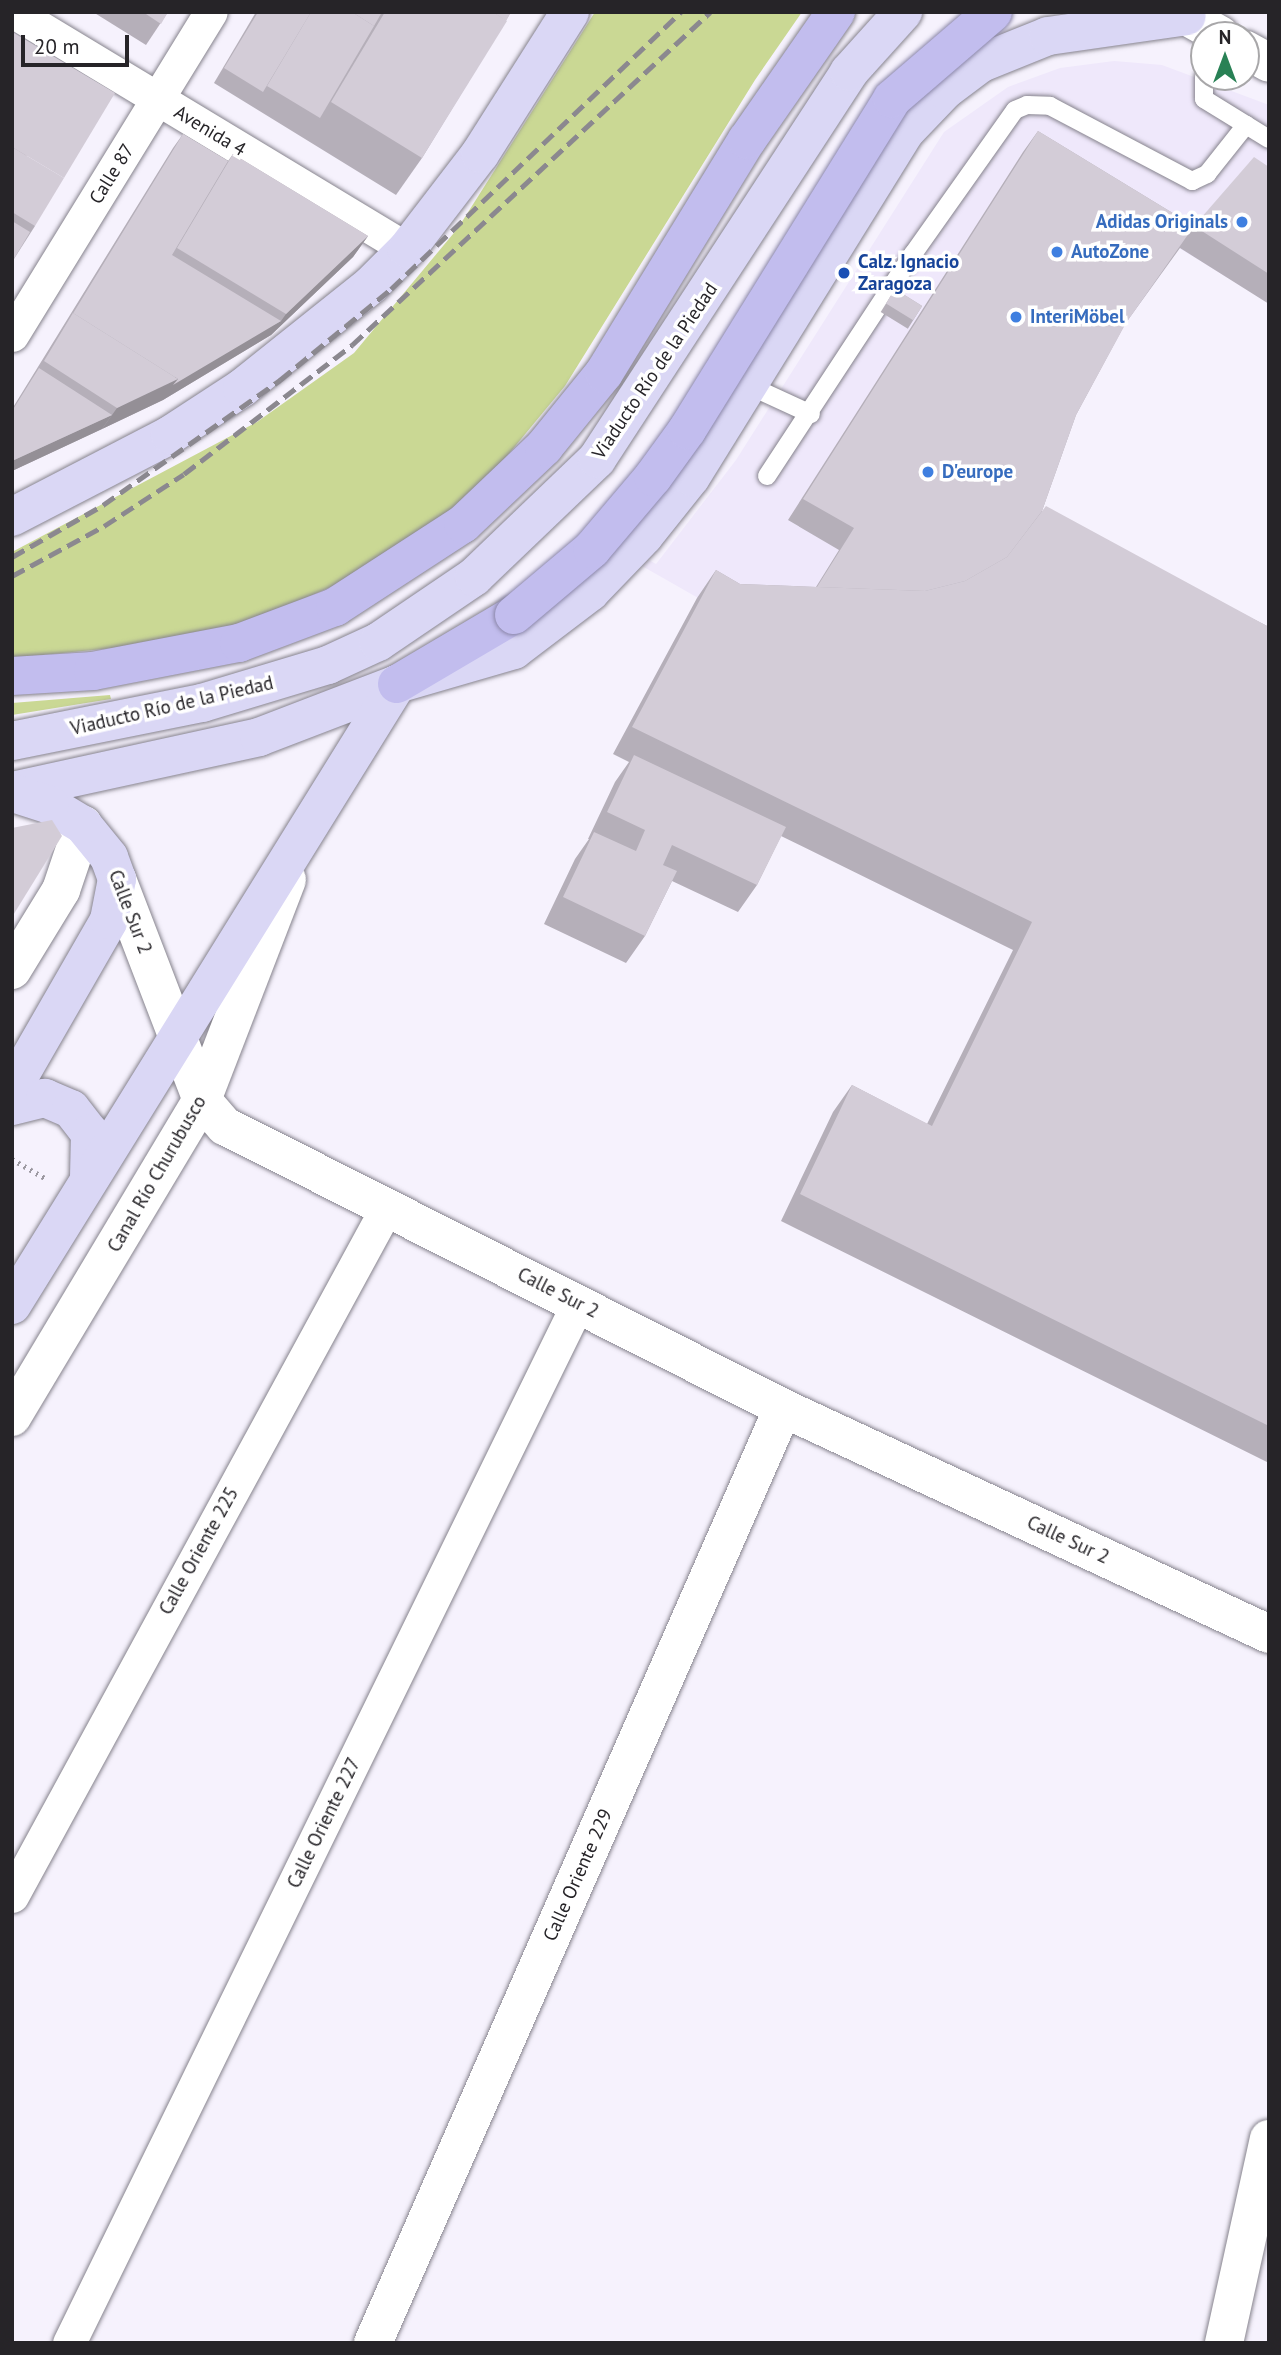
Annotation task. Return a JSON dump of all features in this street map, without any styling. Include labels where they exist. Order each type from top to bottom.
[{"type":"highway","points":[[12,676],[106,669],[239,643],[335,607],[463,524],[544,447],[604,373],[747,140],[836,12]]},
{"type":"highway","points":[[397,684],[514,615],[592,549],[653,477],[687,430],[892,99],[993,12]]},
{"type":"main road","points":[[12,517],[94,478],[242,388],[371,285],[407,249],[480,154],[570,12]]},
{"type":"main road","name":"Viaducto Río de la Piedad","points":[[12,741],[202,703],[328,665],[378,642],[474,577],[597,459],[849,72],[903,12]]},
{"type":"main road","points":[[945,90],[981,12]]},
{"type":"main road","points":[[12,792],[259,737],[397,684],[514,650],[590,592],[644,536],[691,477],[750,386],[904,133],[945,90],[981,63],[1022,44],[1083,30],[1190,25]]},
{"type":"main road","name":"Canal Río Churubusco","points":[[12,1305],[89,1178],[179,1041],[397,684]]},
{"type":"main road","name":"Calle Sur 2","points":[[12,792],[50,805],[83,825],[102,847],[117,879]]},
{"type":"main road","points":[[12,1089],[109,920],[117,879]]},
{"type":"main road","points":[[12,1106],[45,1098],[71,1109],[90,1133],[89,1178]]},
{"type":"street","name":"Avenida 4","points":[[14,12],[407,249]]},
{"type":"street","name":"Calle 87","points":[[12,335],[211,12]]},
{"type":"street","points":[[12,970],[61,890],[83,825]]},
{"type":"street","name":"Canal Río Churubusco","points":[[12,1416],[202,1100],[303,839]]},
{"type":"street","name":"Calle Sur 2","points":[[117,879],[202,1100],[225,1126],[783,1408],[1269,1633]]},
{"type":"street","name":"Calle Oriente 225","points":[[12,1896],[387,1207]]},
{"type":"street","name":"Calle Oriente 227","points":[[69,2343],[578,1303]]},
{"type":"street","name":"Calle Oriente 229","points":[[373,2343],[783,1408]]},
{"type":"street","points":[[1224,2343],[1269,2139]]},
{"type":"lane","points":[[1204,91],[1204,99],[1269,139]]},
{"type":"lane","points":[[767,475],[811,414],[914,254],[1015,110],[1027,105],[1050,106],[1192,181],[1207,174],[1246,125]]},
{"type":"lane","points":[[750,386],[811,414]]},
{"type":"shaded area","points":[[1114,61],[1162,65],[1190,75],[1190,91],[1232,91],[1269,105],[1269,303],[1179,248],[1111,344],[1061,436],[1027,533],[721,611],[642,566],[647,559],[656,564],[736,460],[944,132],[1008,87],[1060,68]]},
{"type":"green space","points":[[595,12],[802,12],[755,80],[565,386],[477,492],[351,578],[258,619],[174,642],[12,658],[12,552],[257,422],[354,353],[458,228]]},
{"type":"green space","points":[[110,695],[111,699],[12,715],[12,703]]},
{"type":"building","points":[[143,12],[168,12],[161,24]]},
{"type":"building","points":[[258,12],[311,12],[263,92],[224,68]]},
{"type":"building","points":[[311,12],[352,12],[374,26],[320,118],[267,86]]},
{"type":"building","points":[[352,12],[382,12],[374,26]]},
{"type":"building","points":[[385,12],[493,12],[507,21],[422,158],[331,102]]},
{"type":"building","points":[[493,12],[511,12],[506,21]]},
{"type":"building","points":[[12,32],[115,93],[64,178],[12,147]]},
{"type":"building","points":[[1038,131],[1194,226],[1126,323],[1076,415],[1042,511],[1007,557],[965,581],[925,591],[817,587],[854,528],[803,499]]},
{"type":"building","points":[[183,134],[228,161],[172,255],[281,321],[173,385],[178,379],[73,313]]},
{"type":"building","points":[[12,147],[64,178],[35,226],[12,212]]},
{"type":"building","points":[[233,154],[368,236],[286,314],[177,248]]},
{"type":"building","points":[[1254,157],[1269,167],[1269,274],[1194,226]]},
{"type":"building","points":[[12,221],[30,232],[12,262]]},
{"type":"building","points":[[895,289],[922,306],[913,320],[886,303]]},
{"type":"building","points":[[73,313],[178,379],[117,408],[44,361]]},
{"type":"building","points":[[39,368],[112,415],[12,461],[12,411]]},
{"type":"building","points":[[1046,506],[1269,627],[1269,1426],[800,1194],[852,1085],[932,1126],[1032,922],[632,727],[716,570],[740,584],[925,591],[965,581],[1007,557]]},
{"type":"building","points":[[634,755],[786,827],[757,885],[672,845],[663,865],[677,871],[645,936],[563,897],[594,832],[636,851],[645,830],[607,812]]},
{"type":"building","points":[[52,820],[62,836],[12,917],[12,828]]},
{"type":"railway","points":[[12,557],[103,505],[280,380],[391,289],[681,12]]},
{"type":"railway","points":[[12,576],[104,526],[184,474],[352,345],[710,12]]},
{"type":"place","name":"Adidas Originals","points":[[1242,222]]},
{"type":"place","name":"AutoZone","points":[[1057,252]]},
{"type":"place","name":"Calz. Ignacio Zaragoza","points":[[844,273]]},
{"type":"place","name":"InteriMöbel","points":[[1016,317]]},
{"type":"place","name":"D'europe","points":[[928,472]]}]
